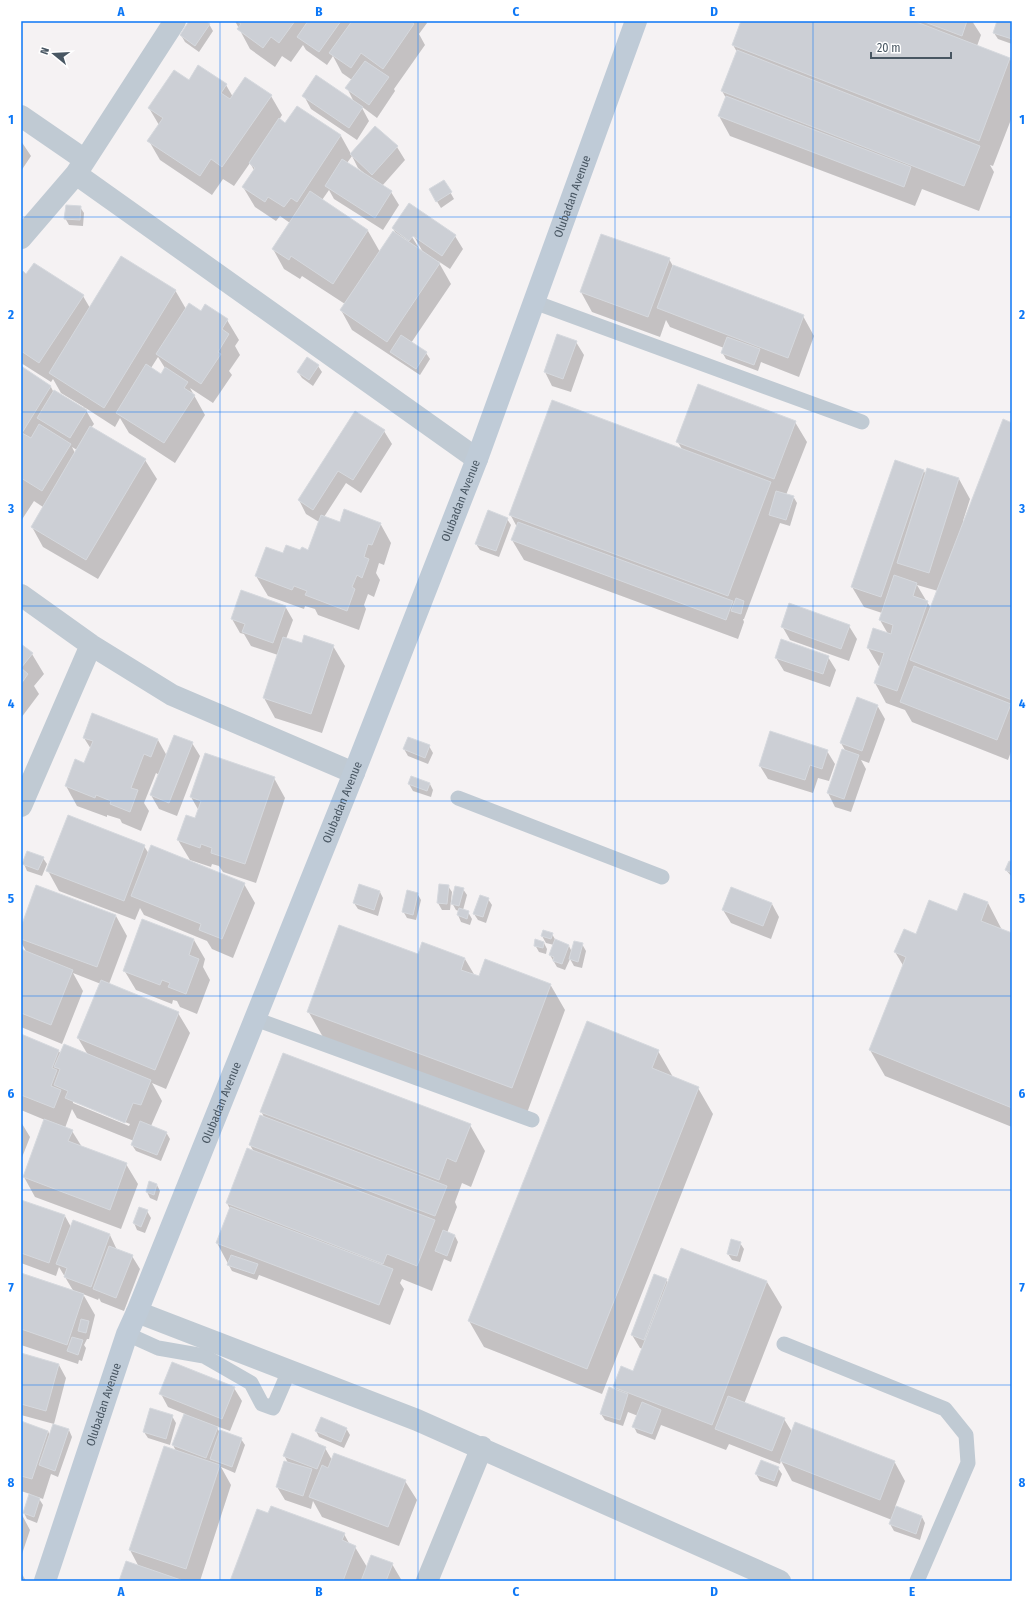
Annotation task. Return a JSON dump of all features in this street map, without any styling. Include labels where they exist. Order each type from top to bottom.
[{"type":"street","points":[[21,238],[80,167],[175,21]]},
{"type":"street","name":"Olubadan Avenue","points":[[45,1581],[127,1334],[354,773],[477,459],[636,21]]},
{"type":"street","points":[[21,116],[80,167],[477,459]]},
{"type":"street","points":[[21,595],[91,646],[172,696],[354,773]]},
{"type":"street","points":[[21,806],[91,646]]},
{"type":"street","points":[[137,1312],[210,1350],[289,1371],[482,1447],[780,1581]]},
{"type":"street","points":[[427,1581],[482,1447]]},
{"type":"lane","points":[[534,302],[862,422]]},
{"type":"lane","points":[[458,798],[662,877]]},
{"type":"lane","points":[[255,1019],[532,1120]]},
{"type":"lane","points":[[127,1334],[158,1348],[210,1350],[251,1383],[262,1404],[273,1408],[289,1371]]},
{"type":"lane","points":[[784,1344],[945,1408],[966,1435],[968,1463],[917,1581]]},
{"type":"building","points":[[189,21],[206,21],[210,24],[195,46],[180,35]]},
{"type":"building","points":[[237,21],[295,21],[279,43],[271,37],[263,48],[237,29],[241,24]]},
{"type":"building","points":[[308,21],[341,21],[319,52],[297,37]]},
{"type":"building","points":[[352,21],[410,21],[414,24],[383,69],[361,53],[351,68],[329,53]]},
{"type":"building","points":[[741,21],[914,21],[1010,58],[979,141],[732,45]]},
{"type":"building","points":[[922,21],[967,21],[962,36]]},
{"type":"building","points":[[997,21],[1012,22],[1012,39],[993,33]]},
{"type":"building","points":[[737,50],[980,146],[964,186],[721,91]]},
{"type":"building","points":[[365,61],[389,77],[369,105],[345,88]]},
{"type":"building","points":[[198,65],[227,84],[221,93],[230,99],[245,77],[272,95],[222,167],[211,159],[200,176],[147,141],[163,118],[148,108],[174,70],[189,80]]},
{"type":"building","points":[[316,75],[363,107],[349,128],[302,96]]},
{"type":"building","points":[[726,96],[911,167],[904,187],[718,116]]},
{"type":"building","points":[[297,106],[341,135],[297,202],[291,198],[284,207],[268,197],[265,202],[242,187],[255,168],[249,163],[279,118],[285,123]]},
{"type":"building","points":[[375,126],[398,146],[372,175],[350,154]]},
{"type":"building","points":[[342,159],[392,191],[375,218],[325,186]]},
{"type":"building","points":[[444,180],[452,192],[436,202],[429,189]]},
{"type":"building","points":[[310,191],[368,230],[333,284],[291,256],[289,260],[272,249]]},
{"type":"building","points":[[409,203],[456,235],[442,256],[413,236],[409,241],[392,228]]},
{"type":"building","points":[[66,205],[81,206],[80,220],[64,219]]},
{"type":"building","points":[[393,231],[440,263],[387,342],[340,310]]},
{"type":"building","points":[[601,234],[670,258],[648,317],[580,292]]},
{"type":"building","points":[[121,256],[176,290],[104,408],[49,373]]},
{"type":"building","points":[[34,263],[84,295],[39,363],[21,351],[21,273],[23,271],[26,274]]},
{"type":"building","points":[[673,265],[804,315],[788,358],[657,308]]},
{"type":"building","points":[[189,303],[201,311],[205,304],[228,319],[222,329],[229,334],[218,352],[221,354],[201,384],[156,354]]},
{"type":"building","points":[[557,334],[577,341],[563,379],[544,372]]},
{"type":"building","points":[[401,335],[427,352],[416,369],[390,352]]},
{"type":"building","points":[[727,337],[760,349],[754,365],[721,353]]},
{"type":"building","points":[[307,357],[319,365],[309,380],[297,372]]},
{"type":"building","points":[[146,364],[161,374],[165,367],[188,382],[184,388],[195,395],[164,443],[116,413]]},
{"type":"building","points":[[21,366],[51,386],[22,433],[31,438],[39,424],[71,444],[42,491],[21,478]]},
{"type":"building","points":[[698,384],[796,421],[774,479],[676,442]]},
{"type":"building","points":[[54,390],[87,410],[70,438],[37,418]]},
{"type":"building","points":[[552,400],[771,482],[728,596],[509,515]]},
{"type":"building","points":[[355,411],[385,430],[353,480],[338,471],[313,510],[298,500]]},
{"type":"building","points":[[1003,419],[1012,423],[1012,700],[910,660]]},
{"type":"building","points":[[90,426],[146,459],[86,560],[31,527]]},
{"type":"building","points":[[895,460],[924,470],[881,597],[851,587]]},
{"type":"building","points":[[927,468],[959,478],[929,573],[897,563]]},
{"type":"building","points":[[776,491],[794,496],[786,520],[769,515]]},
{"type":"building","points":[[344,509],[381,523],[372,545],[368,544],[364,557],[369,559],[362,578],[357,575],[352,587],[355,589],[347,611],[305,595],[307,591],[294,586],[292,590],[255,576],[266,547],[283,553],[286,545],[300,550],[302,547],[308,550],[321,515],[340,522]]},
{"type":"building","points":[[488,510],[508,518],[496,551],[475,544]]},
{"type":"building","points":[[518,522],[733,601],[726,620],[511,540]]},
{"type":"building","points":[[894,575],[917,583],[913,596],[928,601],[897,691],[874,683],[884,653],[867,648],[873,628],[891,634],[893,625],[879,620]]},
{"type":"building","points":[[241,590],[286,606],[273,643],[242,632],[245,624],[231,619]]},
{"type":"building","points":[[736,598],[744,601],[741,614],[731,611]]},
{"type":"building","points":[[789,603],[850,625],[841,649],[781,627]]},
{"type":"building","points":[[304,635],[334,645],[311,714],[263,698],[283,637],[302,643]]},
{"type":"building","points":[[781,639],[829,656],[823,674],[775,658]]},
{"type":"building","points":[[21,644],[33,653],[21,668]]},
{"type":"building","points":[[914,666],[1011,704],[997,740],[900,702]]},
{"type":"building","points":[[21,668],[28,674],[21,684]]},
{"type":"building","points":[[857,697],[878,705],[862,751],[840,743]]},
{"type":"building","points":[[92,713],[158,739],[151,757],[144,754],[131,788],[138,790],[130,812],[110,804],[111,801],[96,795],[95,798],[65,786],[75,759],[84,763],[93,741],[83,738]]},
{"type":"building","points":[[770,731],[828,750],[822,769],[810,765],[805,780],[759,766]]},
{"type":"building","points":[[174,735],[193,742],[169,803],[150,795]]},
{"type":"building","points":[[408,737],[430,745],[425,758],[403,749]]},
{"type":"building","points":[[842,749],[859,755],[844,799],[827,793]]},
{"type":"building","points":[[205,753],[275,777],[245,864],[211,853],[212,848],[201,844],[200,848],[177,840],[186,815],[195,818],[201,801],[190,797]]},
{"type":"building","points":[[411,776],[430,783],[427,791],[408,784]]},
{"type":"building","points":[[68,815],[145,845],[124,901],[46,871]]},
{"type":"building","points":[[151,845],[245,883],[222,939],[199,930],[201,924],[131,896]]},
{"type":"building","points":[[27,851],[44,857],[38,870],[22,864]]},
{"type":"building","points":[[1009,861],[1012,862],[1012,873],[1005,870]]},
{"type":"building","points":[[359,884],[380,891],[374,910],[353,903]]},
{"type":"building","points":[[439,884],[449,885],[447,904],[437,903]]},
{"type":"building","points":[[36,885],[116,915],[97,967],[21,939],[21,927]]},
{"type":"building","points":[[455,886],[464,888],[459,906],[451,904]]},
{"type":"building","points":[[731,887],[772,903],[763,926],[722,910]]},
{"type":"building","points":[[407,890],[418,893],[413,915],[402,912]]},
{"type":"building","points":[[964,893],[988,902],[981,921],[1012,933],[1012,1108],[869,1050],[906,957],[894,952],[904,929],[916,934],[929,900],[957,911]]},
{"type":"building","points":[[480,895],[489,898],[483,917],[473,914]]},
{"type":"building","points":[[459,908],[469,911],[467,919],[457,915]]},
{"type":"building","points":[[142,919],[194,939],[189,955],[199,959],[186,994],[168,987],[170,983],[162,980],[160,985],[123,971]]},
{"type":"building","points":[[339,925],[418,954],[422,942],[465,958],[461,970],[479,976],[485,959],[551,984],[512,1088],[307,1012]]},
{"type":"building","points":[[543,930],[553,933],[551,939],[541,936]]},
{"type":"building","points":[[535,939],[544,942],[543,948],[534,946]]},
{"type":"building","points":[[555,939],[569,945],[562,964],[553,961],[554,957],[549,955]]},
{"type":"building","points":[[574,941],[583,943],[578,962],[569,959]]},
{"type":"building","points":[[21,949],[73,970],[51,1025],[21,1013]]},
{"type":"building","points":[[101,980],[179,1012],[155,1070],[77,1038]]},
{"type":"building","points":[[587,1021],[659,1050],[652,1068],[699,1087],[587,1369],[468,1321]]},
{"type":"building","points":[[21,1034],[59,1050],[52,1068],[57,1070],[51,1086],[61,1090],[54,1108],[21,1095]]},
{"type":"building","points":[[64,1044],[151,1080],[141,1105],[133,1103],[125,1123],[65,1098],[68,1091],[54,1085],[60,1069],[54,1067]]},
{"type":"building","points":[[283,1053],[471,1124],[456,1162],[447,1158],[439,1180],[260,1112]]},
{"type":"building","points":[[260,1115],[447,1186],[435,1216],[249,1145]]},
{"type":"building","points":[[44,1119],[73,1130],[68,1141],[127,1163],[110,1210],[23,1177]]},
{"type":"building","points":[[140,1121],[167,1132],[157,1155],[131,1145]]},
{"type":"building","points":[[247,1148],[435,1220],[417,1266],[387,1254],[383,1264],[226,1203]]},
{"type":"building","points":[[149,1181],[157,1184],[154,1195],[146,1192]]},
{"type":"building","points":[[21,1200],[65,1215],[49,1263],[21,1253]]},
{"type":"building","points":[[139,1207],[148,1210],[141,1227],[133,1223]]},
{"type":"building","points":[[230,1207],[393,1269],[379,1305],[216,1243]]},
{"type":"building","points":[[73,1220],[110,1234],[91,1287],[64,1277],[67,1268],[56,1264]]},
{"type":"building","points":[[443,1230],[455,1235],[447,1256],[435,1251]]},
{"type":"building","points":[[731,1239],[741,1242],[737,1256],[727,1254]]},
{"type":"building","points":[[109,1246],[133,1255],[116,1298],[93,1289]]},
{"type":"building","points":[[681,1248],[767,1281],[712,1425],[613,1387],[621,1366],[633,1371]]},
{"type":"building","points":[[231,1255],[258,1264],[254,1274],[227,1265]]},
{"type":"building","points":[[21,1273],[84,1294],[67,1345],[21,1329]]},
{"type":"building","points":[[654,1274],[667,1279],[644,1340],[631,1335]]},
{"type":"building","points":[[81,1319],[89,1321],[86,1333],[78,1331]]},
{"type":"building","points":[[72,1337],[83,1340],[78,1355],[67,1351]]},
{"type":"building","points":[[21,1353],[59,1364],[46,1411],[21,1404]]},
{"type":"building","points":[[172,1362],[235,1387],[222,1419],[159,1394]]},
{"type":"building","points":[[609,1387],[628,1394],[620,1420],[600,1414]]},
{"type":"building","points":[[728,1396],[785,1418],[772,1451],[715,1429]]},
{"type":"building","points":[[642,1402],[661,1410],[652,1434],[632,1427]]},
{"type":"building","points":[[150,1408],[173,1415],[166,1439],[143,1432]]},
{"type":"building","points":[[184,1414],[218,1427],[206,1458],[172,1445]]},
{"type":"building","points":[[321,1417],[347,1428],[341,1442],[315,1431]]},
{"type":"building","points":[[21,1421],[48,1431],[32,1479],[21,1476]]},
{"type":"building","points":[[795,1422],[895,1461],[880,1500],[780,1461]]},
{"type":"building","points":[[53,1424],[69,1429],[55,1471],[39,1465]]},
{"type":"building","points":[[220,1430],[242,1438],[232,1467],[210,1459]]},
{"type":"building","points":[[292,1433],[326,1447],[317,1469],[283,1456]]},
{"type":"building","points":[[164,1446],[220,1465],[186,1569],[129,1550]]},
{"type":"building","points":[[334,1453],[406,1480],[388,1527],[309,1497],[322,1465],[328,1468]]},
{"type":"building","points":[[761,1460],[779,1467],[774,1481],[755,1474]]},
{"type":"building","points":[[284,1461],[312,1469],[303,1496],[276,1487]]},
{"type":"building","points":[[29,1494],[40,1498],[34,1517],[23,1513]]},
{"type":"building","points":[[271,1506],[345,1533],[342,1540],[356,1546],[343,1581],[230,1581],[257,1509],[268,1513]]},
{"type":"building","points":[[896,1506],[922,1516],[916,1534],[889,1524]]},
{"type":"building","points":[[371,1555],[393,1563],[386,1581],[361,1581]]},
{"type":"building","points":[[126,1561],[181,1580],[181,1581],[119,1581]]}]
